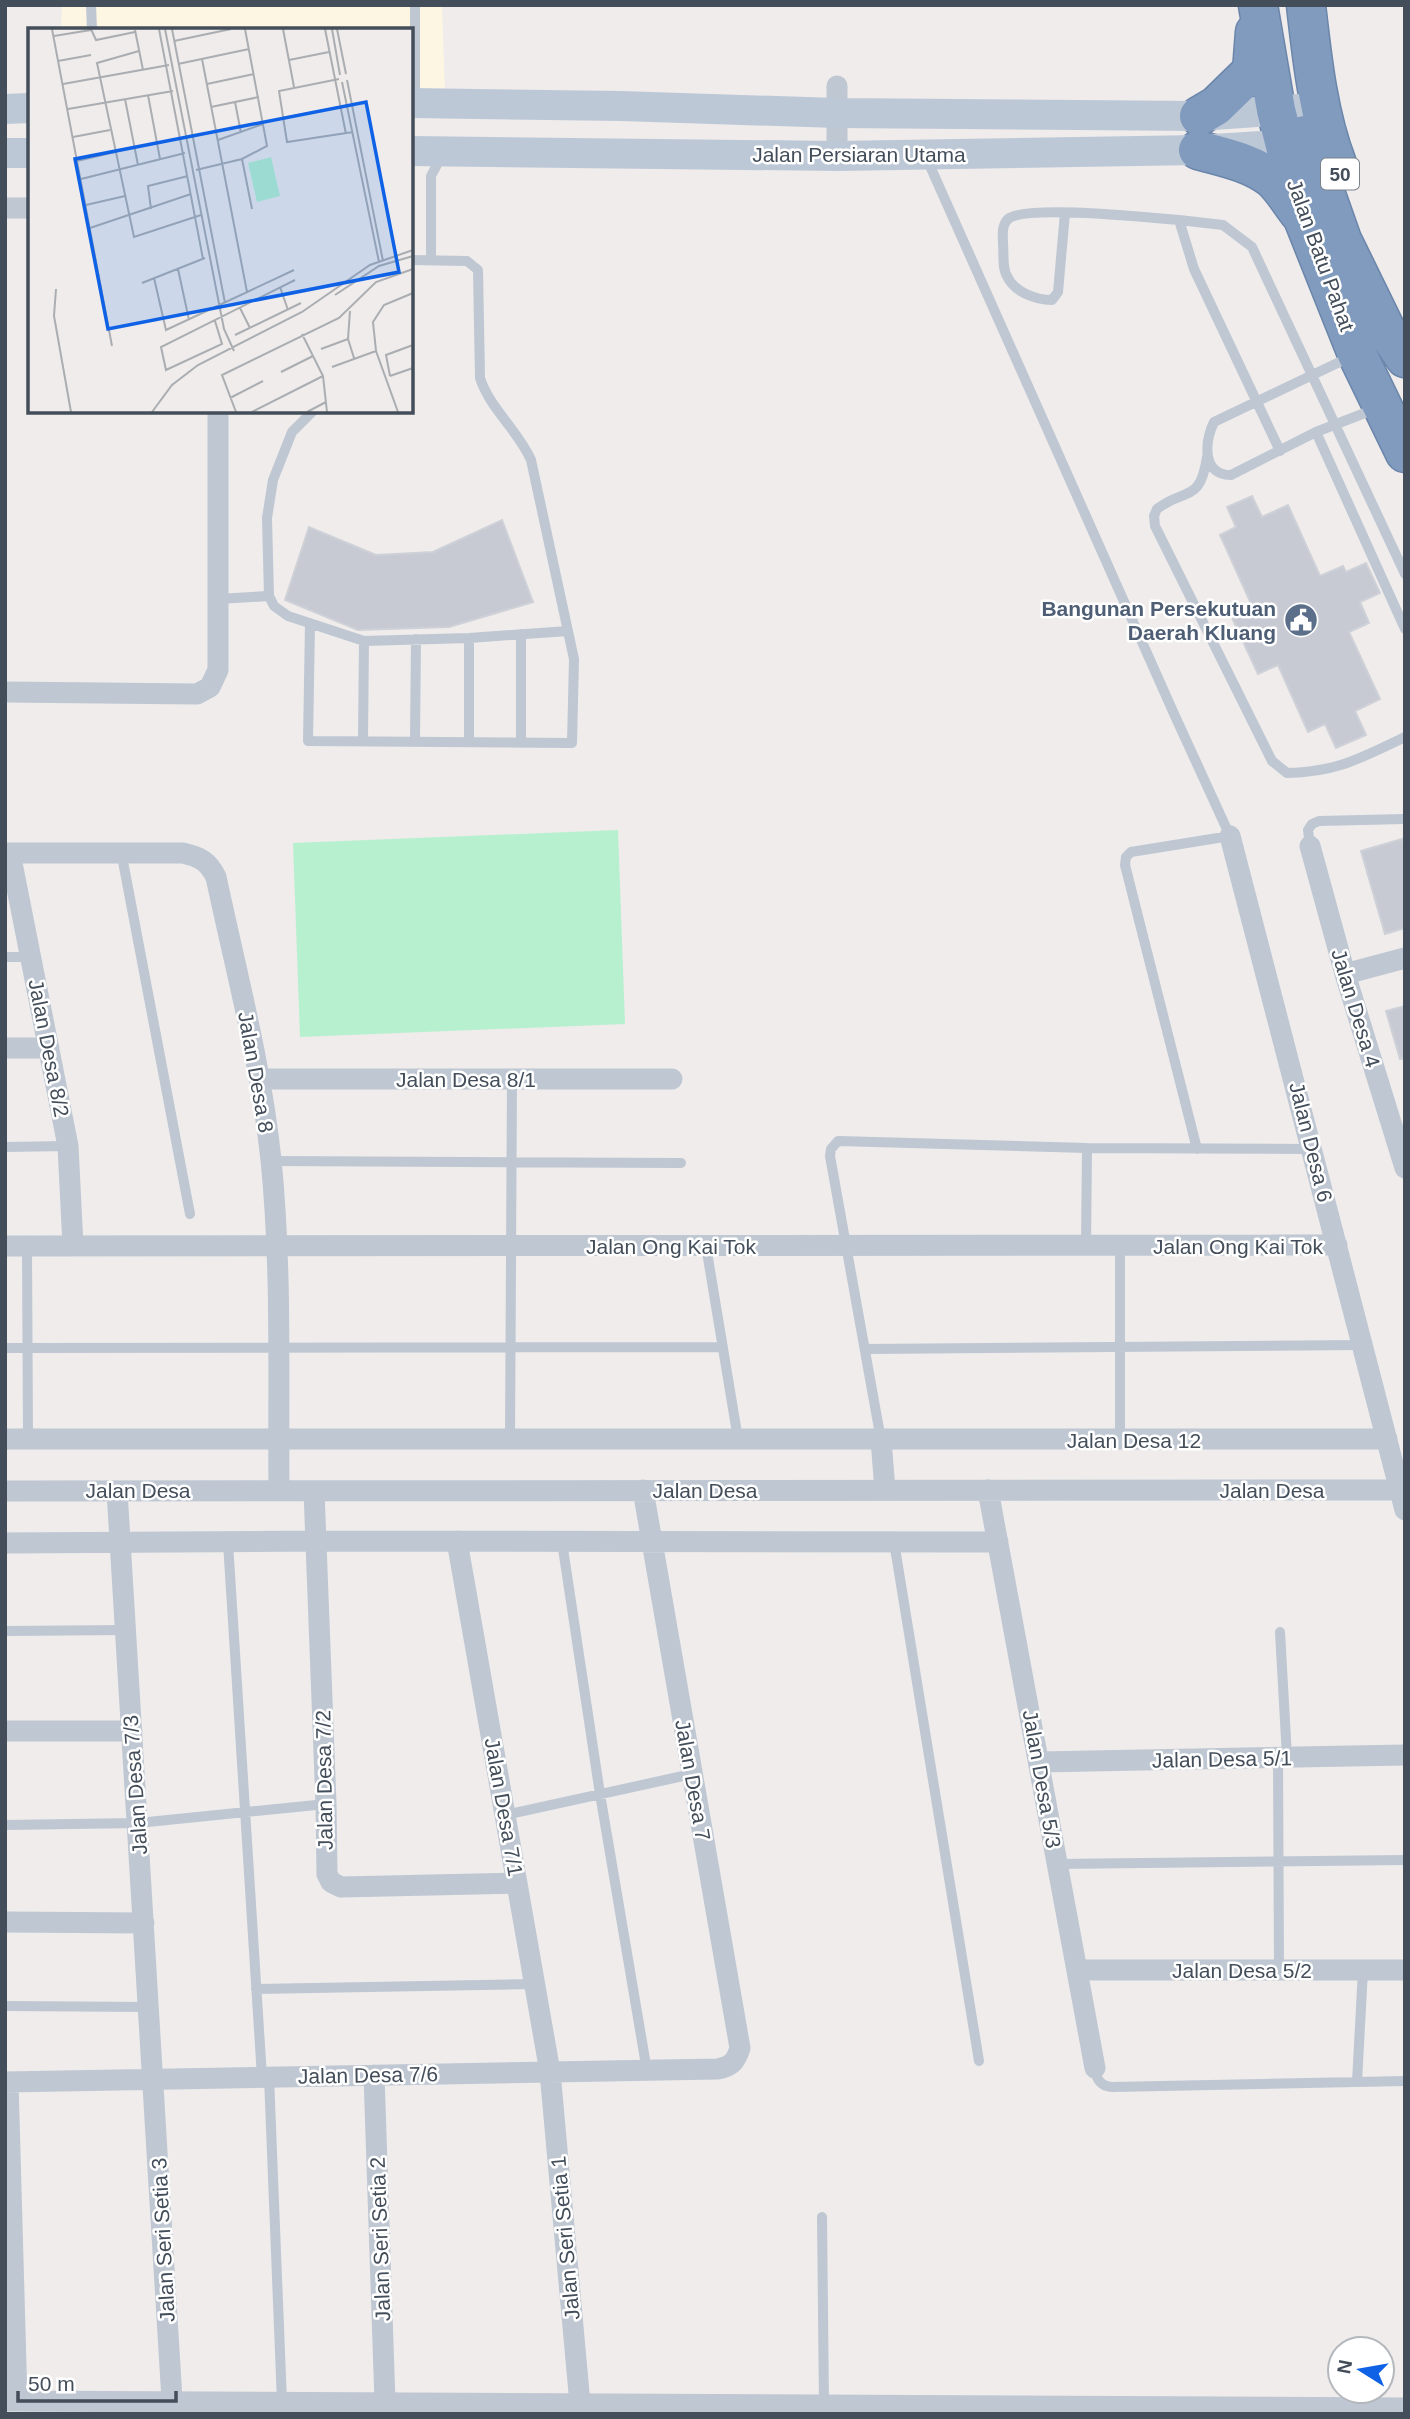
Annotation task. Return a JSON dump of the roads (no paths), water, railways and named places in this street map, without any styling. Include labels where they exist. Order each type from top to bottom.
[{"type":"highway","name":"Jalan Batu Pahat","points":[[1258,5],[1292,126],[1304,220],[1357,354],[1405,453]]},
{"type":"highway","points":[[1258,5],[1252,71],[1216,106],[1198,133],[1235,159],[1273,180],[1304,220]]},
{"type":"highway","points":[[1286,5],[1292,126],[1342,240],[1386,330],[1405,358]]},
{"type":"highway","name":"50","points":[[1306,5],[1329,145],[1360,228],[1405,333]]},
{"type":"street","name":"Jalan Persiaran Utama","points":[[413,103],[621,106],[837,99],[1156,115],[1198,133]]},
{"type":"street","points":[[837,99],[837,156]]},
{"type":"street","points":[[5,109],[28,108]]},
{"type":"street","points":[[1156,115],[1158,151]]},
{"type":"street","name":"Jalan Persiaran Utama","points":[[413,151],[837,156],[1158,151],[1198,133],[1292,126]]},
{"type":"street","points":[[5,153],[28,153]]},
{"type":"street","points":[[5,208],[28,208]]},
{"type":"street","points":[[5,692],[197,694],[211,687],[218,670],[218,413]]},
{"type":"street","name":"Jalan Desa 6","points":[[1230,835],[1403,1496]]},
{"type":"street","name":"Jalan Desa 4","points":[[1310,846],[1345,974],[1405,1168]]},
{"type":"street","name":"Jalan Desa 8","points":[[8,853],[183,853],[209,863],[216,877],[261,1079],[271,1161],[276,1246],[279,1490]]},
{"type":"street","name":"Jalan Desa 8/2","points":[[8,853],[32,957],[68,1146],[73,1245]]},
{"type":"street","points":[[1345,974],[1405,958]]},
{"type":"street","points":[[5,1048],[50,1048]]},
{"type":"street","name":"Jalan Desa 8/1","points":[[261,1079],[672,1079]]},
{"type":"street","name":"Jalan Ong Kai Tok","points":[[5,1246],[1337,1245]]},
{"type":"street","points":[[5,1439],[881,1440],[885,1490]]},
{"type":"street","name":"Jalan Desa 12","points":[[881,1440],[1387,1440]]},
{"type":"street","name":"Jalan Desa","points":[[5,1490],[988,1490],[1403,1496]]},
{"type":"street","name":"Jalan Desa 7/3","points":[[117,1490],[153,2079]]},
{"type":"street","name":"Jalan Desa 7","points":[[643,1490],[740,2048],[737,2059],[730,2067]]},
{"type":"street","name":"Jalan Desa 5/3","points":[[988,1490],[1095,2068]]},
{"type":"street","name":"Jalan Desa 7/2","points":[[314,1491],[327,1874],[331,1882],[341,1887],[517,1883]]},
{"type":"street","name":"Jalan Desa 7/1","points":[[457,1541],[550,2072]]},
{"type":"street","points":[[5,1543],[998,1542]]},
{"type":"street","points":[[5,1731],[132,1731]]},
{"type":"street","name":"Jalan Desa 5/1","points":[[1039,1762],[1405,1755]]},
{"type":"street","points":[[5,1922],[144,1923]]},
{"type":"street","name":"Jalan Desa 5/2","points":[[1078,1970],[1405,1970]]},
{"type":"street","name":"Jalan Desa 7/6","points":[[7,2082],[647,2071],[730,2067]]},
{"type":"street","name":"Jalan Seri Setia 1","points":[[550,2072],[580,2404]]},
{"type":"street","name":"Jalan Seri Setia 2","points":[[374,2075],[385,2403]]},
{"type":"street","name":"Jalan Seri Setia 3","points":[[153,2079],[173,2400]]},
{"type":"street","points":[[7,2082],[11,2401],[1405,2408]]},
{"type":"lane","points":[[91,5],[92,28]]},
{"type":"lane","points":[[413,103],[415,5]]},
{"type":"lane","points":[[431,260],[431,176],[439,161],[453,151]]},
{"type":"lane","points":[[925,155],[1230,835],[1131,852],[1126,857],[1125,865],[1197,1149]]},
{"type":"lane","points":[[1065,212],[1058,292],[1052,300],[1039,300],[1018,289],[1005,275],[1002,229],[1009,219],[1023,214],[1065,212],[1223,225],[1252,247],[1405,574]]},
{"type":"lane","points":[[1179,220],[1194,269],[1280,451]]},
{"type":"lane","points":[[310,623],[308,741],[572,743],[573,659],[531,460],[523,442],[486,394],[480,378],[478,270],[467,261],[413,260]]},
{"type":"lane","points":[[1357,354],[1214,422],[1208,436],[1202,481],[1184,496],[1157,509],[1155,526],[1272,761],[1287,773],[1313,772],[1348,764],[1405,737]]},
{"type":"lane","points":[[1207,457],[1215,469],[1231,475],[1316,432],[1381,406]]},
{"type":"lane","points":[[311,413],[292,432],[273,480],[267,518],[269,596],[274,606],[288,616],[364,641],[469,638],[568,631]]},
{"type":"lane","points":[[1316,432],[1405,629]]},
{"type":"lane","points":[[218,599],[269,596]]},
{"type":"lane","points":[[521,634],[521,743]]},
{"type":"lane","points":[[469,638],[469,742]]},
{"type":"lane","points":[[415,742],[416,639]]},
{"type":"lane","points":[[363,741],[364,641]]},
{"type":"lane","points":[[1310,846],[1308,830],[1312,824],[1320,821],[1405,819]]},
{"type":"lane","points":[[121,851],[190,1214]]},
{"type":"lane","points":[[5,957],[32,957]]},
{"type":"lane","points":[[510,1439],[512,1078]]},
{"type":"lane","points":[[881,1440],[830,1156],[831,1149],[838,1142],[1087,1148],[1312,1149]]},
{"type":"lane","points":[[5,1147],[68,1146]]},
{"type":"lane","points":[[1086,1246],[1087,1148]]},
{"type":"lane","points":[[271,1161],[681,1164]]},
{"type":"lane","points":[[27,1246],[28,1439]]},
{"type":"lane","points":[[706,1246],[738,1439]]},
{"type":"lane","points":[[1120,1247],[1120,1440]]},
{"type":"lane","points":[[864,1349],[1363,1345]]},
{"type":"lane","points":[[5,1348],[723,1347]]},
{"type":"lane","points":[[562,1542],[600,1794],[647,2071]]},
{"type":"lane","points":[[894,1542],[979,2061]]},
{"type":"lane","points":[[228,1543],[256,1989],[265,2077],[282,2402]]},
{"type":"lane","points":[[5,1631],[125,1630]]},
{"type":"lane","points":[[1279,1970],[1278,1861],[1282,1757],[1280,1632]]},
{"type":"lane","points":[[505,1815],[692,1774]]},
{"type":"lane","points":[[5,1825],[138,1823],[326,1804]]},
{"type":"lane","points":[[1058,1864],[1405,1860]]},
{"type":"lane","points":[[1357,2082],[1363,1970]]},
{"type":"lane","points":[[256,1989],[535,1984]]},
{"type":"lane","points":[[5,2006],[149,2007]]},
{"type":"lane","points":[[1095,2068],[1098,2080],[1106,2087],[1405,2081]]},
{"type":"lane","points":[[822,2217],[824,2405]]},
{"type":"place","name":"Bangunan Persekutuan Daerah Kluang","points":[[1301,620]]}]
